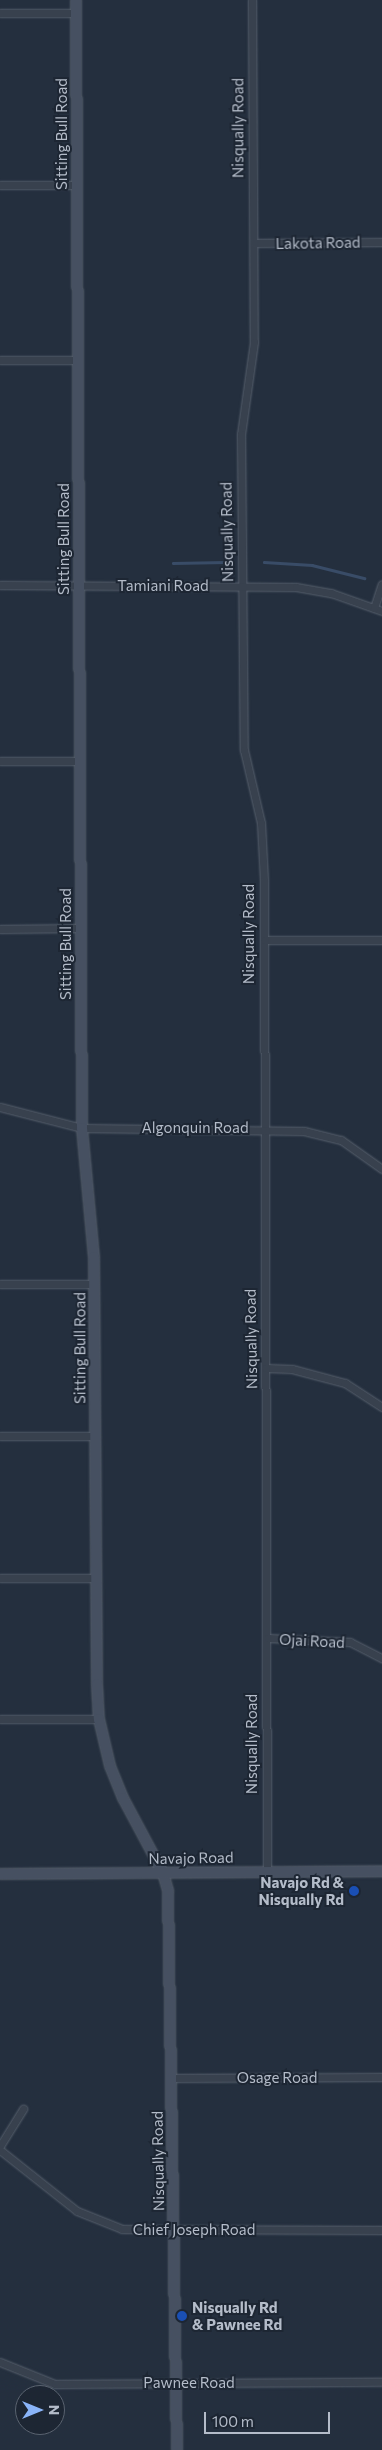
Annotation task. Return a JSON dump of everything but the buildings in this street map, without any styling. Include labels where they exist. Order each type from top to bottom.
[{"type":"street","name":"Sitting Bull Road","points":[[76,0],[82,1128],[94,1284],[99,1719],[120,1790],[163,1873]]},
{"type":"street","name":"Nisqually Road","points":[[252,0],[254,342],[241,434],[242,586],[244,750],[261,823],[264,940],[268,1638],[267,1872]]},
{"type":"street","points":[[0,13],[76,13]]},
{"type":"street","points":[[0,185],[77,184]]},
{"type":"street","name":"Lakota Road","points":[[254,244],[382,242]]},
{"type":"street","points":[[0,360],[78,360]]},
{"type":"street","points":[[374,608],[382,584]]},
{"type":"street","name":"Tamiani Road","points":[[0,585],[79,587],[242,586],[304,589],[331,593],[382,610]]},
{"type":"street","points":[[0,761],[80,761]]},
{"type":"street","points":[[0,929],[80,928]]},
{"type":"street","points":[[264,940],[382,940]]},
{"type":"street","name":"Algonquin Road","points":[[0,1107],[82,1128],[264,1128],[304,1131],[341,1140],[382,1170]]},
{"type":"street","points":[[0,1284],[94,1284]]},
{"type":"street","points":[[266,1368],[292,1369],[345,1383],[382,1407]]},
{"type":"street","points":[[0,1436],[95,1436]]},
{"type":"street","points":[[0,1578],[96,1578]]},
{"type":"street","name":"Ojai Road","points":[[268,1638],[350,1642],[382,1658]]},
{"type":"street","points":[[0,1719],[99,1719]]},
{"type":"street","name":"Navajo Road","points":[[0,1874],[382,1871]]},
{"type":"street","name":"Nisqually Road","points":[[163,1873],[168,1891],[170,1935],[177,2450]]},
{"type":"street","name":"Osage Road","points":[[172,2078],[382,2078]]},
{"type":"street","points":[[0,2148],[23,2109]]},
{"type":"street","name":"Chief Joseph Road","points":[[0,2148],[59,2198],[98,2221],[122,2229],[382,2230]]},
{"type":"street","name":"Pawnee Road","points":[[0,2362],[55,2384],[382,2382]]},
{"type":"waterway","points":[[173,563],[226,562]]},
{"type":"waterway","points":[[264,562],[312,565],[364,578]]},
{"type":"place","name":"Navajo Rd & Nisqually Rd","points":[[354,1891]]},
{"type":"place","name":"Nisqually Rd & Pawnee Rd","points":[[182,2316]]}]
